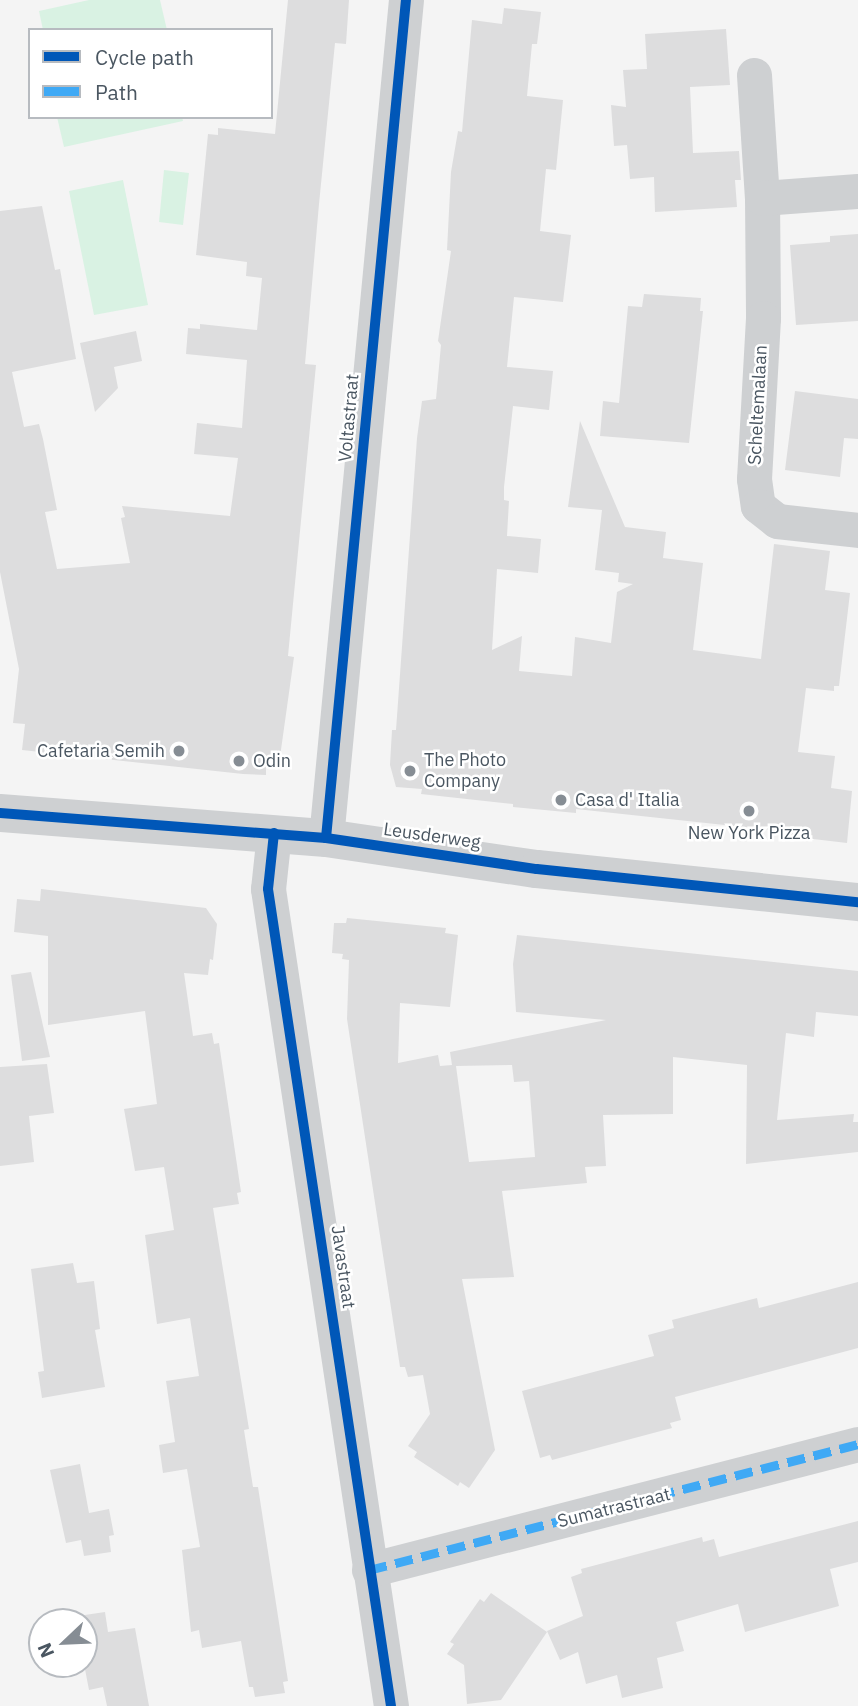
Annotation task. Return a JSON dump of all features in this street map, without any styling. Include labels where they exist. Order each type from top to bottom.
[{"type":"street","name":"Voltastraat","points":[[326,838],[406,0]]},
{"type":"street","name":"Scheltemalaan","points":[[754,75],[762,198],[763,318],[754,480],[758,506],[777,521],[858,530]]},
{"type":"street","points":[[762,198],[858,191]]},
{"type":"street","name":"Leusderweg","points":[[0,813],[326,838],[537,869],[858,902]]},
{"type":"street","name":"Javastraat","points":[[274,834],[268,889],[391,1706]]},
{"type":"street","name":"Sumatrastraat","points":[[369,1570],[858,1444]]},
{"type":"green space","points":[[89,0],[160,0],[167,28],[43,28],[39,11]]},
{"type":"green space","points":[[57,119],[183,121],[64,147]]},
{"type":"green space","points":[[164,170],[189,173],[183,225],[159,222]]},
{"type":"green space","points":[[123,180],[148,305],[94,315],[69,191]]},
{"type":"building","points":[[288,0],[349,0],[346,44],[335,43],[319,204],[305,364],[316,365],[288,656],[294,657],[279,764],[266,763],[266,775],[243,774],[22,750],[25,724],[13,723],[19,669],[0,572],[0,211],[42,206],[55,270],[60,269],[76,359],[12,372],[24,427],[39,424],[43,439],[57,510],[45,512],[57,569],[130,563],[121,518],[125,517],[122,506],[230,516],[238,458],[194,454],[197,423],[242,428],[247,360],[186,354],[188,328],[200,329],[200,324],[257,330],[262,278],[246,276],[247,262],[196,255],[208,134],[218,135],[218,128],[275,134]]},
{"type":"building","points":[[504,8],[541,12],[537,44],[532,44],[527,96],[563,100],[556,170],[546,169],[540,231],[571,235],[563,302],[514,297],[507,367],[553,371],[549,410],[513,406],[504,487],[504,500],[509,501],[507,536],[541,539],[538,573],[497,569],[492,650],[522,636],[519,671],[572,676],[575,637],[611,643],[617,592],[633,584],[618,582],[619,573],[595,570],[602,510],[568,507],[580,421],[625,527],[666,532],[663,558],[703,563],[693,650],[761,659],[774,544],[830,551],[825,590],[850,593],[839,686],[834,686],[834,691],[806,688],[798,752],[835,756],[831,788],[852,791],[847,843],[788,836],[789,832],[576,809],[576,813],[513,807],[513,804],[421,794],[422,789],[396,787],[390,765],[392,730],[396,730],[417,438],[422,401],[436,399],[441,345],[438,341],[451,251],[447,250],[451,172],[458,131],[462,132],[472,20],[502,24]]},
{"type":"building","points":[[726,29],[730,85],[690,87],[693,153],[739,151],[741,180],[735,180],[737,207],[655,212],[654,177],[630,179],[627,145],[614,146],[611,105],[626,107],[623,70],[647,69],[645,34]]},
{"type":"building","points":[[858,234],[858,321],[796,325],[790,245],[830,242],[830,236]]},
{"type":"building","points":[[644,294],[701,298],[700,311],[703,311],[689,443],[600,436],[603,401],[619,403],[628,306],[642,307]]},
{"type":"building","points":[[136,331],[142,361],[114,367],[118,388],[95,412],[80,343]]},
{"type":"building","points":[[795,391],[858,399],[858,439],[844,438],[840,477],[785,470]]},
{"type":"building","points":[[41,889],[206,908],[217,924],[213,960],[210,959],[208,975],[184,973],[193,1036],[212,1033],[214,1044],[219,1043],[241,1192],[237,1193],[239,1204],[213,1208],[249,1429],[244,1430],[253,1487],[258,1487],[288,1681],[283,1682],[285,1693],[255,1697],[253,1687],[249,1687],[241,1641],[202,1648],[199,1630],[191,1632],[182,1550],[200,1547],[187,1469],[163,1473],[159,1445],[175,1442],[166,1381],[199,1376],[190,1318],[157,1324],[145,1235],[174,1230],[164,1167],[135,1171],[124,1109],[157,1104],[145,1011],[48,1025],[48,936],[14,932],[17,899],[40,901]]},
{"type":"building","points":[[347,918],[446,928],[445,933],[458,935],[450,1007],[400,1003],[398,1063],[438,1055],[440,1066],[452,1065],[450,1052],[606,1020],[516,1012],[513,964],[517,935],[858,971],[858,1016],[816,1012],[814,1037],[786,1033],[777,1120],[854,1114],[853,1122],[858,1122],[858,1152],[746,1164],[747,1065],[673,1057],[673,1114],[603,1115],[606,1166],[585,1167],[587,1183],[502,1191],[514,1277],[462,1279],[495,1450],[469,1488],[460,1482],[458,1486],[414,1457],[417,1452],[408,1446],[430,1414],[423,1375],[408,1377],[405,1367],[400,1367],[347,1019],[349,960],[342,959],[343,954],[332,953],[334,923],[346,923]],"holes":[[[512,1065],[514,1082],[529,1081],[535,1157],[469,1162],[456,1066]]]},
{"type":"building","points":[[31,972],[50,1057],[22,1061],[11,975]]},
{"type":"building","points":[[47,1064],[54,1113],[29,1116],[34,1162],[0,1166],[0,1067]]},
{"type":"building","points":[[73,1263],[77,1283],[94,1281],[100,1329],[95,1330],[105,1387],[42,1398],[38,1372],[44,1371],[31,1269]]},
{"type":"building","points":[[858,1282],[858,1348],[675,1397],[681,1420],[670,1423],[672,1428],[552,1460],[550,1455],[540,1458],[522,1391],[654,1356],[648,1335],[674,1328],[672,1320],[757,1298],[759,1308]]},
{"type":"building","points":[[80,1464],[89,1513],[109,1509],[114,1535],[109,1536],[111,1552],[84,1556],[81,1540],[66,1543],[50,1470]]},
{"type":"building","points":[[858,1521],[858,1562],[830,1569],[839,1606],[745,1632],[738,1604],[676,1622],[684,1651],[657,1658],[663,1688],[622,1698],[617,1675],[586,1684],[578,1652],[560,1660],[547,1631],[583,1616],[571,1577],[582,1573],[581,1569],[702,1537],[703,1542],[714,1539],[719,1557]]},
{"type":"building","points":[[491,1593],[547,1632],[501,1700],[467,1704],[464,1665],[447,1654],[454,1644],[450,1642],[480,1599],[484,1602]]},
{"type":"building","points":[[105,1612],[108,1632],[135,1628],[149,1706],[107,1706],[103,1687],[89,1690],[87,1678],[98,1678],[98,1613]]},
{"type":"marked path","points":[[369,1570],[858,1444]]},
{"type":"cycle path","points":[[326,838],[406,0]]},
{"type":"cycle path","points":[[0,813],[326,838],[537,869],[858,902]]},
{"type":"cycle path","points":[[274,833],[268,889],[391,1706]]},
{"type":"place","name":"Cafetaria Semih","points":[[179,751]]},
{"type":"place","name":"Odin","points":[[239,761]]},
{"type":"place","name":"The Photo Company","points":[[410,771]]},
{"type":"place","name":"Casa d' Italia","points":[[561,800]]},
{"type":"place","name":"New York Pizza","points":[[749,811]]}]
